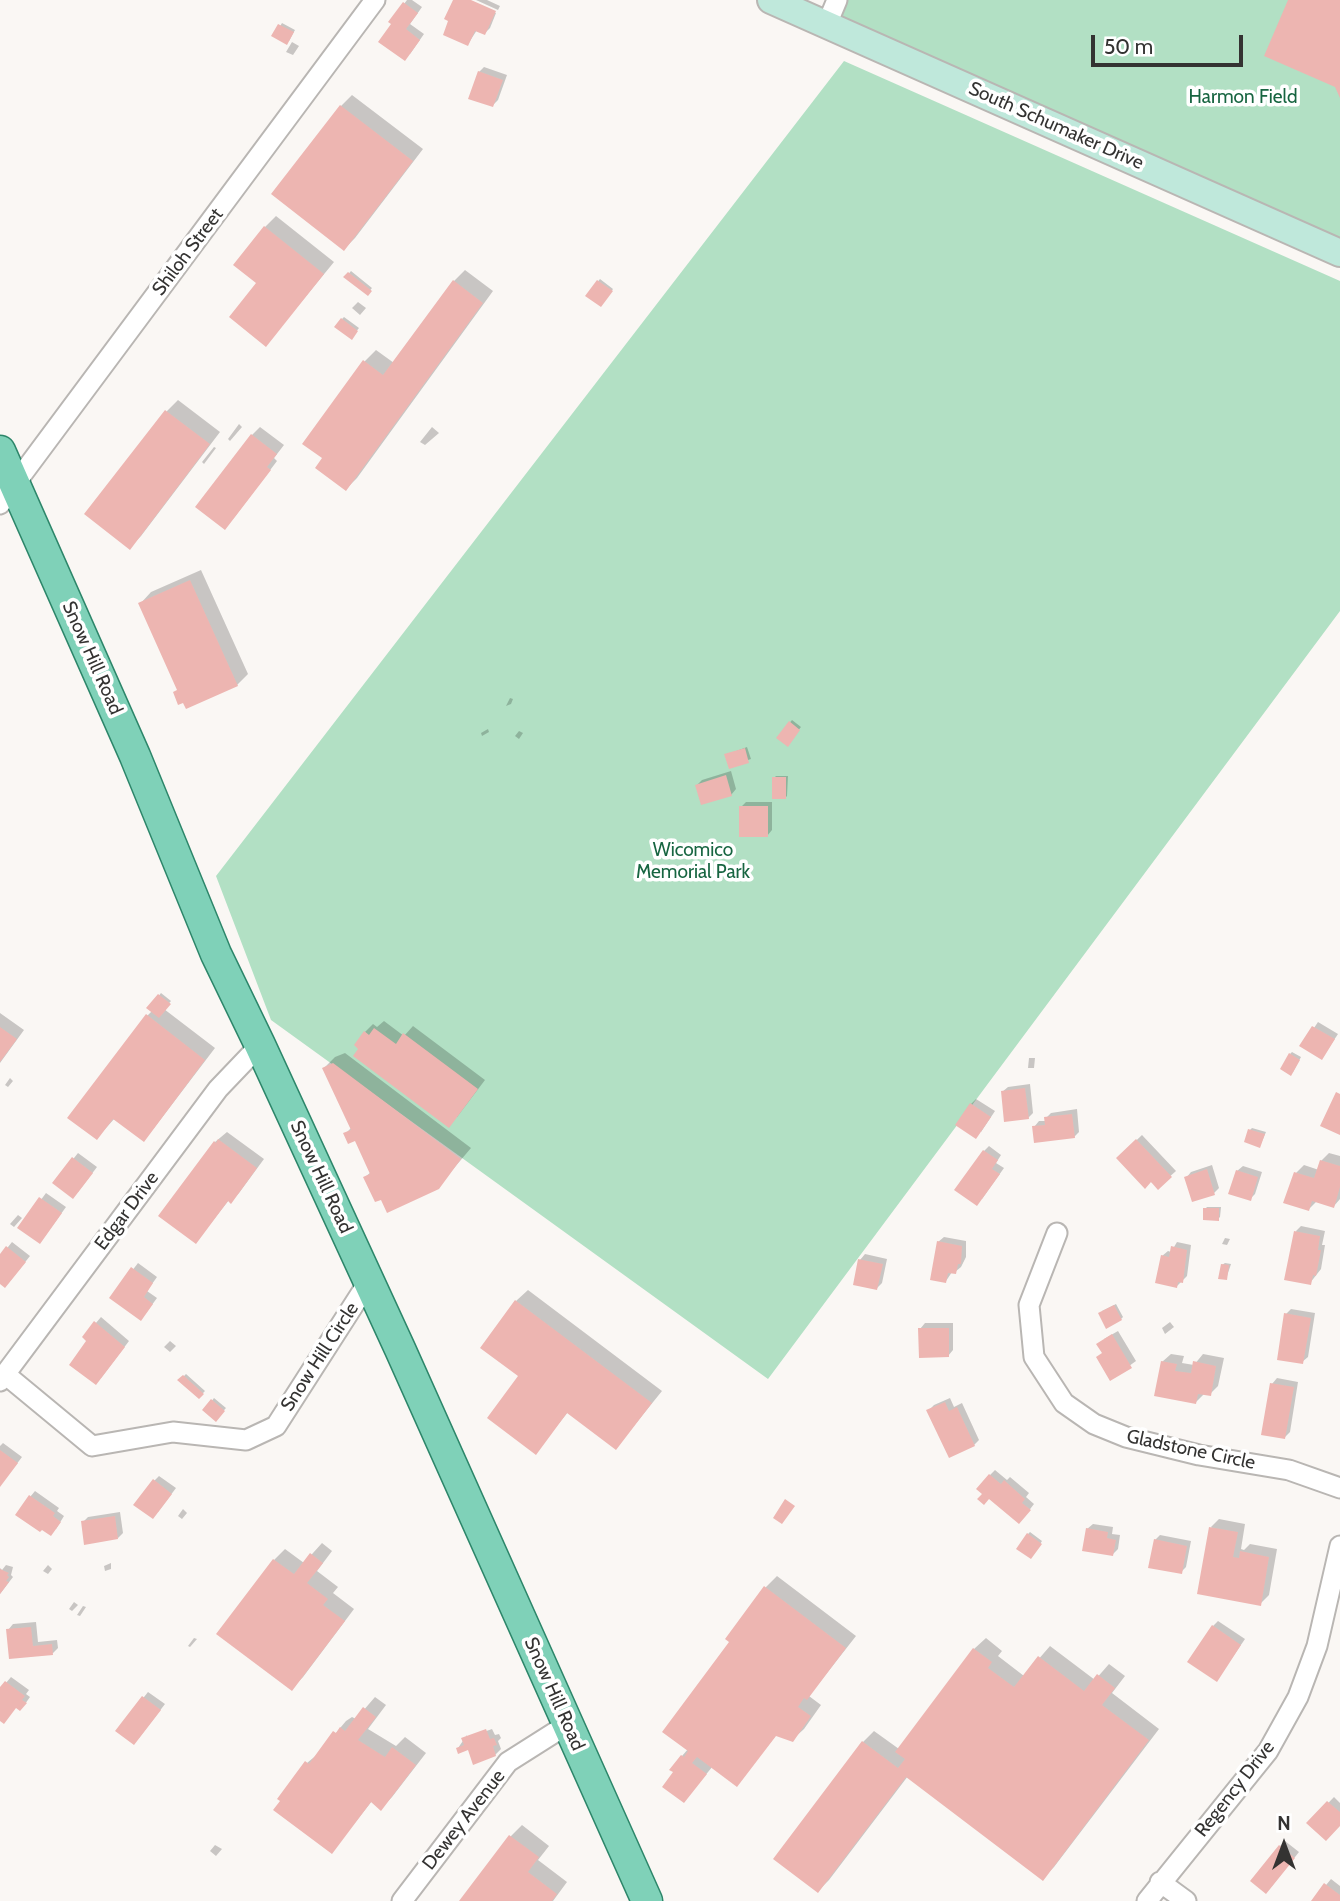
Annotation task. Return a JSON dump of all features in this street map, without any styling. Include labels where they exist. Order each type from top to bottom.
[{"type":"main road","name":"Snow Hill Road","points":[[0,451],[8,494],[135,756],[216,954],[369,1282],[647,1901]]},
{"type":"street","name":"Shiloh Street","points":[[8,494],[375,0]]},
{"type":"street","name":"South Schumaker Drive","points":[[771,0],[1340,253]]},
{"type":"street","points":[[827,24],[837,0]]},
{"type":"street","name":"Edgar Drive","points":[[3,1378],[218,1089],[260,1045]]},
{"type":"street","name":"Gladstone Circle","points":[[1057,1233],[1030,1305],[1034,1357],[1064,1402],[1094,1424],[1126,1437],[1199,1455],[1289,1470],[1340,1488]]},
{"type":"street","name":"Snow Hill Circle","points":[[3,1378],[92,1446],[173,1432],[246,1440],[276,1426],[369,1282]]},
{"type":"street","name":"Regency Drive","points":[[1147,1901],[1268,1751],[1298,1697],[1317,1646],[1340,1546]]},
{"type":"street","name":"Dewey Avenue","points":[[402,1901],[508,1762],[568,1724]]},
{"type":"street","points":[[1160,1882],[1186,1901]]},
{"type":"green space","name":"Harmon Field","points":[[837,0],[1340,0],[1340,245],[827,24]]},
{"type":"green space","name":"Wicomico Memorial Park","points":[[844,61],[1340,281],[1340,611],[768,1379],[271,1020],[216,876]]},
{"type":"building","points":[[453,0],[471,0],[496,11],[485,35],[475,31],[468,46],[443,35],[448,21],[444,19]]},
{"type":"building","points":[[1288,0],[1340,0],[1340,98],[1335,87],[1264,56]]},
{"type":"building","points":[[403,2],[418,13],[406,29],[420,40],[405,61],[378,42],[391,24],[388,22]]},
{"type":"building","points":[[278,24],[294,32],[287,45],[271,36]]},
{"type":"building","points":[[478,71],[503,80],[493,107],[468,99]]},
{"type":"building","points":[[340,105],[413,161],[344,251],[271,194]]},
{"type":"building","points":[[264,226],[324,274],[266,347],[229,317],[256,283],[233,265]]},
{"type":"building","points":[[348,272],[372,291],[368,296],[343,277]]},
{"type":"building","points":[[453,280],[483,303],[346,491],[315,468],[322,458],[302,444],[363,360],[383,375]]},
{"type":"building","points":[[597,280],[613,291],[601,307],[585,296]]},
{"type":"building","points":[[341,318],[358,331],[352,340],[334,327]]},
{"type":"building","points":[[165,410],[210,444],[130,550],[84,514]]},
{"type":"building","points":[[251,434],[277,454],[267,467],[271,470],[225,530],[195,507]]},
{"type":"building","points":[[190,580],[238,686],[186,709],[183,703],[178,705],[173,692],[177,690],[138,603]]},
{"type":"building","points":[[789,721],[800,730],[788,747],[776,738]]},
{"type":"building","points":[[745,748],[749,763],[729,769],[724,754]]},
{"type":"building","points":[[726,775],[732,796],[701,805],[695,785]]},
{"type":"building","points":[[772,777],[786,777],[786,799],[772,799]]},
{"type":"building","points":[[739,806],[768,806],[768,837],[739,837]]},
{"type":"building","points":[[158,994],[171,1004],[159,1018],[146,1008]]},
{"type":"building","points":[[146,1014],[205,1060],[144,1142],[113,1119],[97,1140],[67,1118]]},
{"type":"building","points":[[1312,1026],[1335,1039],[1322,1060],[1299,1046]]},
{"type":"building","points":[[0,1027],[17,1039],[0,1062]]},
{"type":"building","points":[[374,1028],[396,1044],[403,1033],[478,1089],[449,1128],[353,1056],[358,1049],[354,1045],[364,1031],[369,1035]]},
{"type":"building","points":[[1289,1053],[1300,1060],[1291,1076],[1280,1069]]},
{"type":"building","points":[[333,1063],[461,1159],[439,1189],[387,1213],[381,1200],[375,1202],[363,1177],[370,1174],[355,1141],[348,1144],[343,1133],[351,1130],[322,1068]]},
{"type":"building","points":[[1025,1088],[1029,1119],[1004,1122],[1001,1091]]},
{"type":"building","points":[[1336,1092],[1340,1094],[1340,1135],[1320,1126]]},
{"type":"building","points":[[970,1103],[991,1117],[976,1139],[955,1125]]},
{"type":"building","points":[[1072,1114],[1075,1138],[1034,1143],[1032,1126],[1045,1125],[1044,1117]]},
{"type":"building","points":[[1248,1129],[1265,1134],[1260,1148],[1244,1142]]},
{"type":"building","points":[[218,1139],[257,1168],[231,1204],[228,1201],[196,1244],[158,1216]]},
{"type":"building","points":[[1136,1139],[1172,1177],[1158,1190],[1151,1182],[1145,1189],[1116,1158]]},
{"type":"building","points":[[983,1150],[998,1160],[992,1169],[1000,1174],[977,1206],[954,1190]]},
{"type":"building","points":[[72,1157],[93,1173],[73,1199],[52,1183]]},
{"type":"building","points":[[1320,1160],[1340,1166],[1340,1187],[1334,1208],[1312,1201],[1309,1211],[1283,1203],[1294,1172],[1314,1178]]},
{"type":"building","points":[[1207,1169],[1215,1195],[1192,1202],[1184,1177]]},
{"type":"building","points":[[1236,1170],[1258,1177],[1251,1201],[1228,1194]]},
{"type":"building","points":[[39,1197],[62,1213],[40,1244],[17,1228]]},
{"type":"building","points":[[1203,1208],[1219,1208],[1219,1221],[1203,1220]]},
{"type":"building","points":[[1294,1231],[1320,1236],[1318,1250],[1321,1250],[1316,1276],[1313,1275],[1311,1285],[1284,1280]]},
{"type":"building","points":[[937,1241],[962,1246],[961,1264],[958,1264],[956,1274],[948,1273],[946,1283],[930,1280]]},
{"type":"building","points":[[6,1246],[26,1262],[5,1288],[0,1284],[0,1254]]},
{"type":"building","points":[[1171,1246],[1187,1250],[1183,1283],[1178,1282],[1177,1288],[1155,1283],[1161,1255],[1169,1257]]},
{"type":"building","points":[[858,1259],[883,1264],[877,1290],[853,1285]]},
{"type":"building","points":[[1221,1264],[1229,1265],[1227,1280],[1218,1279]]},
{"type":"building","points":[[131,1267],[153,1283],[144,1297],[153,1304],[141,1321],[109,1298]]},
{"type":"building","points":[[515,1300],[652,1403],[616,1450],[567,1413],[536,1455],[487,1418],[518,1376],[480,1348]]},
{"type":"building","points":[[1114,1305],[1122,1320],[1106,1329],[1098,1313]]},
{"type":"building","points":[[1284,1313],[1311,1318],[1303,1364],[1277,1360]]},
{"type":"building","points":[[94,1321],[125,1347],[96,1385],[69,1365],[86,1341],[82,1337]]},
{"type":"building","points":[[918,1328],[949,1328],[949,1357],[919,1358]]},
{"type":"building","points":[[1112,1334],[1132,1368],[1110,1381],[1096,1357],[1102,1353],[1096,1344]]},
{"type":"building","points":[[1161,1361],[1177,1364],[1175,1371],[1191,1373],[1193,1361],[1216,1366],[1211,1396],[1198,1394],[1196,1404],[1154,1396]]},
{"type":"building","points":[[183,1375],[204,1394],[199,1399],[177,1380]]},
{"type":"building","points":[[1270,1383],[1294,1387],[1285,1439],[1261,1435]]},
{"type":"building","points":[[211,1399],[225,1411],[216,1422],[202,1410]]},
{"type":"building","points":[[945,1402],[949,1411],[957,1407],[975,1446],[949,1458],[926,1410]]},
{"type":"building","points":[[0,1450],[18,1463],[0,1487]]},
{"type":"building","points":[[989,1474],[1001,1484],[1004,1480],[1025,1499],[1022,1503],[1031,1510],[1019,1524],[989,1499],[984,1505],[977,1499],[982,1494],[976,1489]]},
{"type":"building","points":[[153,1479],[172,1494],[153,1519],[133,1505]]},
{"type":"building","points":[[29,1495],[55,1513],[53,1516],[61,1522],[51,1536],[15,1515]]},
{"type":"building","points":[[785,1499],[795,1506],[782,1524],[773,1518]]},
{"type":"building","points":[[115,1516],[118,1539],[84,1545],[81,1521]]},
{"type":"building","points":[[1209,1527],[1238,1532],[1233,1557],[1239,1558],[1240,1551],[1269,1557],[1261,1606],[1197,1594]]},
{"type":"building","points":[[1086,1528],[1108,1532],[1107,1538],[1116,1540],[1113,1556],[1082,1551]]},
{"type":"building","points":[[1027,1533],[1042,1544],[1031,1559],[1016,1549]]},
{"type":"building","points":[[1154,1539],[1187,1546],[1182,1574],[1148,1568]]},
{"type":"building","points":[[310,1553],[323,1563],[307,1583],[328,1599],[323,1605],[345,1621],[292,1691],[216,1634],[273,1559],[294,1574]]},
{"type":"building","points":[[0,1569],[9,1573],[6,1581],[9,1582],[0,1594]]},
{"type":"building","points":[[764,1586],[846,1648],[807,1700],[804,1698],[798,1707],[811,1716],[793,1742],[776,1736],[737,1787],[697,1757],[692,1763],[707,1774],[684,1803],[662,1787],[673,1772],[669,1770],[681,1755],[684,1757],[688,1751],[662,1732],[729,1642],[725,1639]]},
{"type":"building","points":[[1212,1625],[1241,1645],[1217,1682],[1187,1662]]},
{"type":"building","points":[[31,1627],[33,1646],[52,1644],[53,1655],[9,1659],[6,1629]]},
{"type":"building","points":[[973,1648],[992,1662],[988,1668],[1014,1687],[1038,1656],[1084,1691],[1097,1674],[1115,1688],[1102,1705],[1149,1740],[1043,1881],[906,1777],[818,1893],[773,1859],[862,1741],[898,1768],[905,1759],[895,1752]]},
{"type":"building","points":[[5,1681],[25,1696],[22,1700],[27,1703],[20,1711],[16,1708],[4,1724],[0,1721],[0,1687]]},
{"type":"building","points":[[142,1696],[161,1710],[134,1745],[115,1731]]},
{"type":"building","points":[[363,1707],[376,1717],[358,1740],[385,1757],[392,1747],[416,1765],[381,1811],[371,1802],[332,1854],[273,1810],[280,1801],[277,1799],[305,1761],[309,1764],[333,1731],[336,1733],[340,1727],[345,1731]]},
{"type":"building","points":[[486,1729],[490,1739],[494,1738],[497,1745],[493,1746],[496,1756],[473,1765],[468,1750],[458,1754],[456,1748],[464,1745],[461,1738]]},
{"type":"building","points":[[1327,1801],[1340,1812],[1340,1826],[1326,1841],[1306,1823]]},
{"type":"building","points":[[509,1835],[539,1857],[528,1872],[557,1894],[552,1901],[459,1901]]},
{"type":"building","points":[[1279,1845],[1295,1858],[1266,1894],[1250,1881]]},
{"type":"building","points":[[1324,1883],[1340,1895],[1340,1901],[1311,1901]]}]
